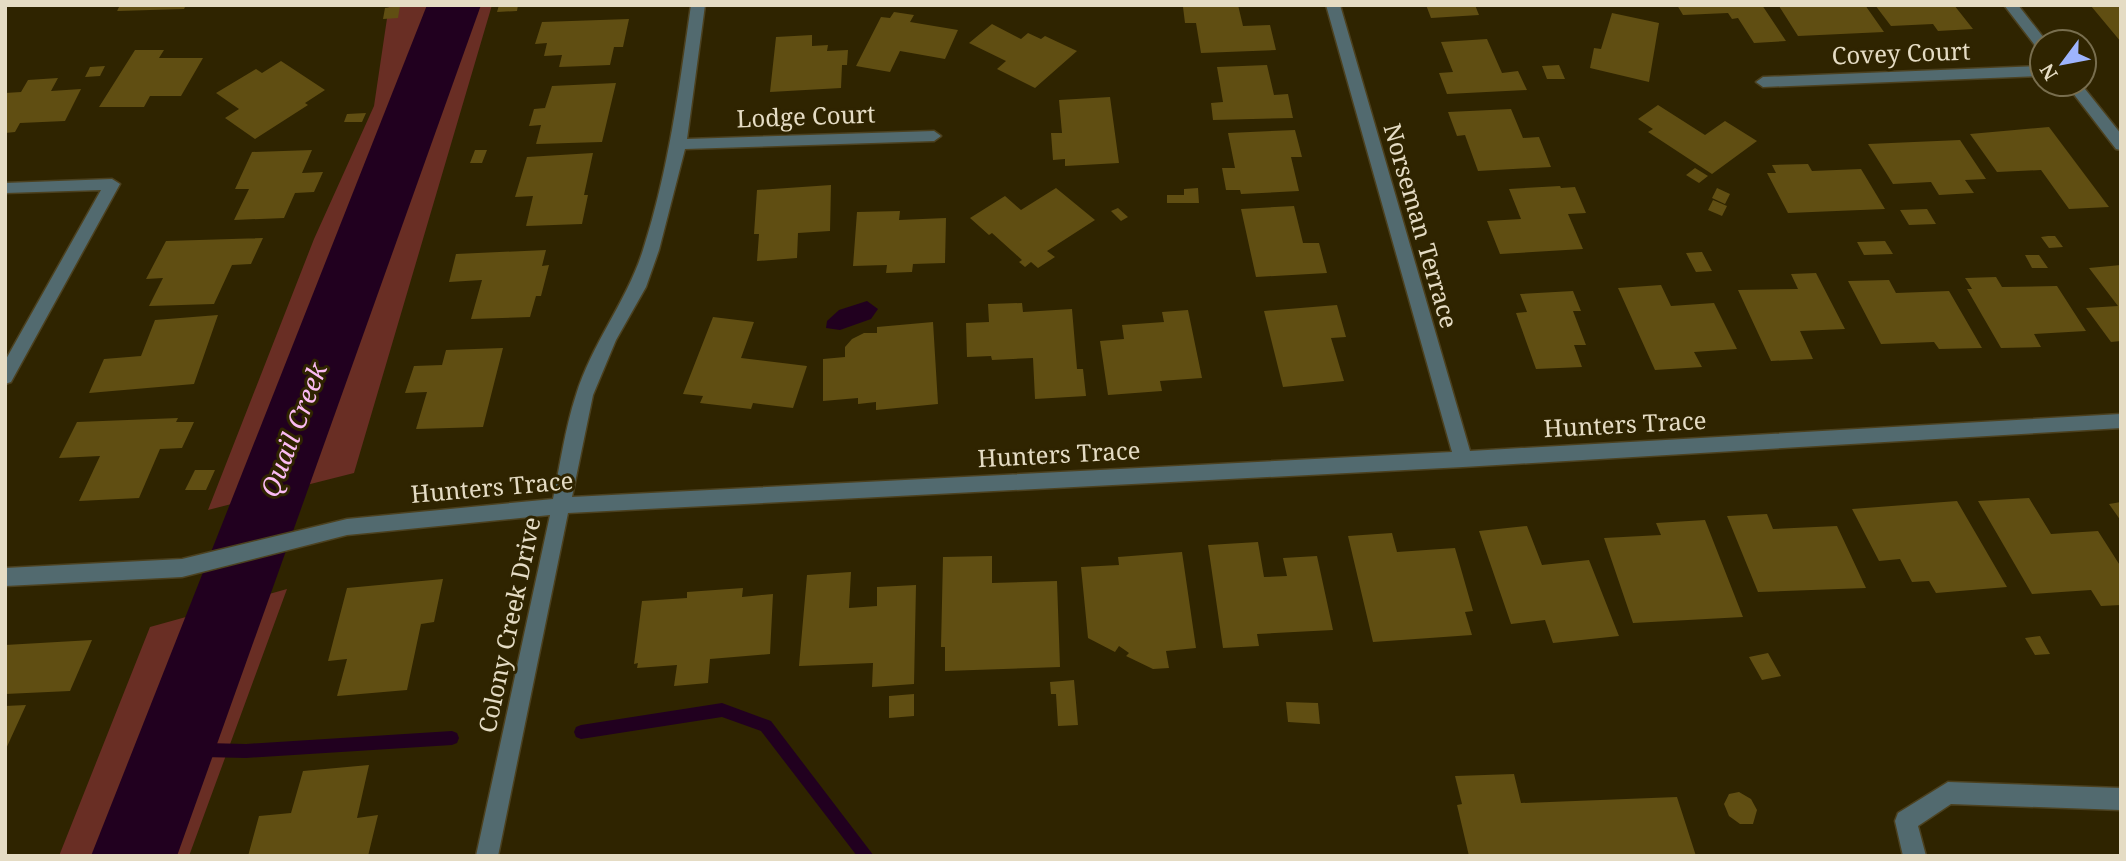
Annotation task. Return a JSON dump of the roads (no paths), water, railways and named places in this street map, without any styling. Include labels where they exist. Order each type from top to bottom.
[{"type":"street","name":"Colony Creek Drive","points":[[487,856],[584,395],[608,338],[638,287],[651,250],[679,144],[698,5]]},
{"type":"street","name":"Norseman Terrace","points":[[1333,5],[1463,459]]},
{"type":"street","points":[[2011,5],[2029,28]]},
{"type":"street","name":"Covey Court","points":[[1763,82],[2028,72]]},
{"type":"street","points":[[2084,98],[2121,145]]},
{"type":"street","name":"Lodge Court","points":[[679,144],[934,136]]},
{"type":"street","points":[[5,188],[112,184],[5,377]]},
{"type":"street","name":"Hunters Trace","points":[[5,577],[182,568],[347,527],[559,506],[1463,459],[2121,421]]},
{"type":"street","points":[[1915,856],[1906,821],[1948,793],[2121,799]]},
{"type":"waterway","name":"Quail Creek","points":[[134,856],[454,5]]},
{"type":"waterway","points":[[581,732],[722,710],[766,726],[867,856]]},
{"type":"waterway","points":[[181,732],[203,750],[246,751],[452,738]]}]
